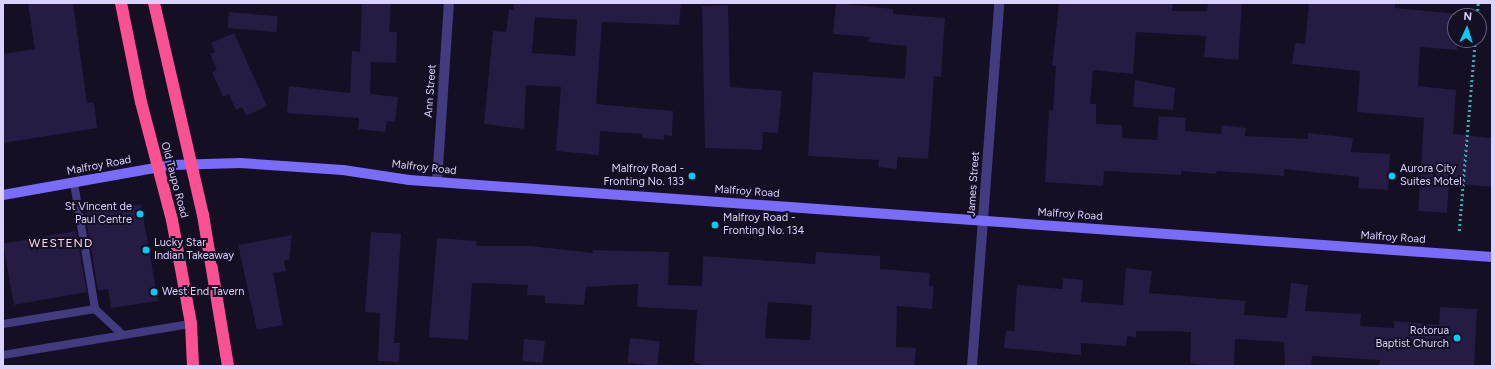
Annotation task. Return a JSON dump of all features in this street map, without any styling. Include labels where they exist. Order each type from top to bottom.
[{"type":"highway","name":"Old Taupo Road","points":[[121,3],[157,168],[172,220],[191,324],[193,366]]},
{"type":"highway","name":"Old Taupo Road","points":[[154,3],[190,165],[203,214],[228,366]]},
{"type":"main road","name":"Malfroy Road","points":[[3,195],[157,168],[190,165],[297,166],[437,182],[1492,257]]},
{"type":"street","name":"Ann Street","points":[[437,182],[450,3]]},
{"type":"street","name":"James Street","points":[[972,366],[999,3]]},
{"type":"lane","points":[[74,183],[94,309],[123,335]]},
{"type":"lane","points":[[3,324],[94,309]]},
{"type":"lane","points":[[3,355],[191,324]]},
{"type":"path","points":[[1459,231],[1474,48]]},
{"type":"building","points":[[28,3],[73,3],[87,103],[94,102],[97,128],[3,143],[3,54],[35,49]]},
{"type":"building","points":[[362,3],[391,3],[389,32],[397,32],[396,63],[371,62],[370,94],[398,97],[395,122],[387,121],[385,132],[358,129],[359,118],[287,113],[289,86],[350,93],[352,51],[360,52]]},
{"type":"building","points":[[514,3],[681,3],[679,25],[602,22],[596,104],[673,111],[672,136],[664,135],[664,140],[642,138],[642,134],[600,131],[599,155],[556,151],[561,87],[526,85],[524,129],[484,124],[493,31],[506,32],[509,10],[514,10]],"holes":[[[535,17],[577,20],[575,56],[532,53]]]},
{"type":"building","points":[[836,3],[893,9],[893,14],[945,18],[941,77],[934,76],[928,159],[897,157],[897,169],[878,167],[879,160],[808,156],[813,72],[905,79],[907,46],[868,42],[869,37],[833,34]]},
{"type":"building","points":[[1059,3],[1173,3],[1172,11],[1207,11],[1208,3],[1242,3],[1238,60],[1204,57],[1206,36],[1136,32],[1133,74],[1093,70],[1090,104],[1096,104],[1096,124],[1122,125],[1122,138],[1157,140],[1159,116],[1186,118],[1185,131],[1221,134],[1222,125],[1246,128],[1245,136],[1308,139],[1308,133],[1353,138],[1351,152],[1390,154],[1388,190],[1358,188],[1359,177],[1284,169],[1284,176],[1217,171],[1216,174],[1181,171],[1181,175],[1104,171],[1103,186],[1045,182],[1049,110],[1053,111],[1056,66],[1052,66]]},
{"type":"building","points":[[1309,3],[1395,3],[1395,8],[1447,13],[1447,48],[1457,48],[1457,50],[1420,47],[1418,86],[1456,90],[1453,134],[1492,138],[1492,187],[1449,183],[1447,213],[1418,211],[1424,118],[1357,112],[1360,71],[1292,64],[1295,43],[1305,44]]},
{"type":"building","points":[[728,5],[730,87],[782,91],[778,133],[763,132],[762,150],[705,148],[702,6]]},
{"type":"building","points":[[229,12],[278,16],[276,32],[228,28]]},
{"type":"building","points":[[234,33],[267,106],[246,116],[242,107],[236,110],[229,94],[223,97],[212,72],[217,70],[210,54],[215,52],[211,43]]},
{"type":"building","points":[[1135,80],[1175,88],[1173,110],[1133,107]]},
{"type":"building","points":[[141,204],[158,301],[111,308],[108,289],[98,291],[85,213]]},
{"type":"building","points":[[76,231],[87,292],[14,305],[3,244]]},
{"type":"building","points":[[371,232],[401,234],[394,343],[400,343],[399,362],[378,361],[380,313],[365,312]]},
{"type":"building","points":[[292,235],[289,260],[284,261],[286,271],[273,273],[283,325],[257,330],[238,245]]},
{"type":"building","points":[[437,238],[477,241],[476,246],[531,246],[593,253],[593,250],[669,252],[668,285],[702,286],[703,256],[815,264],[816,252],[880,256],[880,269],[930,273],[929,286],[934,286],[932,309],[897,306],[896,347],[916,348],[914,366],[707,366],[694,362],[697,310],[637,307],[638,284],[586,287],[584,305],[545,303],[545,296],[527,295],[528,285],[472,283],[468,340],[429,337]],"holes":[[[768,302],[812,305],[810,340],[765,338]]]},
{"type":"building","points":[[1126,268],[1152,271],[1149,293],[1245,301],[1244,315],[1287,318],[1291,283],[1308,285],[1305,311],[1361,314],[1360,326],[1394,328],[1394,321],[1439,325],[1440,307],[1477,309],[1474,366],[1388,366],[1379,365],[1380,360],[1312,356],[1311,366],[1285,366],[1284,342],[1235,339],[1234,366],[1210,366],[1190,363],[1191,332],[1136,331],[1136,337],[1127,336],[1126,346],[1081,343],[1081,355],[1004,348],[1006,331],[1014,331],[1017,285],[1062,289],[1063,278],[1083,280],[1081,302],[1123,305]]},
{"type":"building","points":[[630,338],[660,341],[657,366],[627,363]]},
{"type":"building","points":[[524,339],[545,341],[543,363],[522,361]]},
{"type":"place","name":"Malfroy Road - Fronting No. 133","points":[[692,176]]},
{"type":"place","name":"Aurora City Suites Motel","points":[[1392,176]]},
{"type":"place","name":"St Vincent de Paul Centre","points":[[140,214]]},
{"type":"place","name":"Malfroy Road - Fronting No. 134","points":[[715,225]]},
{"type":"place","name":"Lucky Star Indian Takeaway","points":[[146,250]]},
{"type":"place","name":"West End Tavern","points":[[154,292]]},
{"type":"place","name":"Rotorua Baptist Church","points":[[1457,338]]},
{"type":"district","name":"WESTEND","points":[[61,244]]}]
